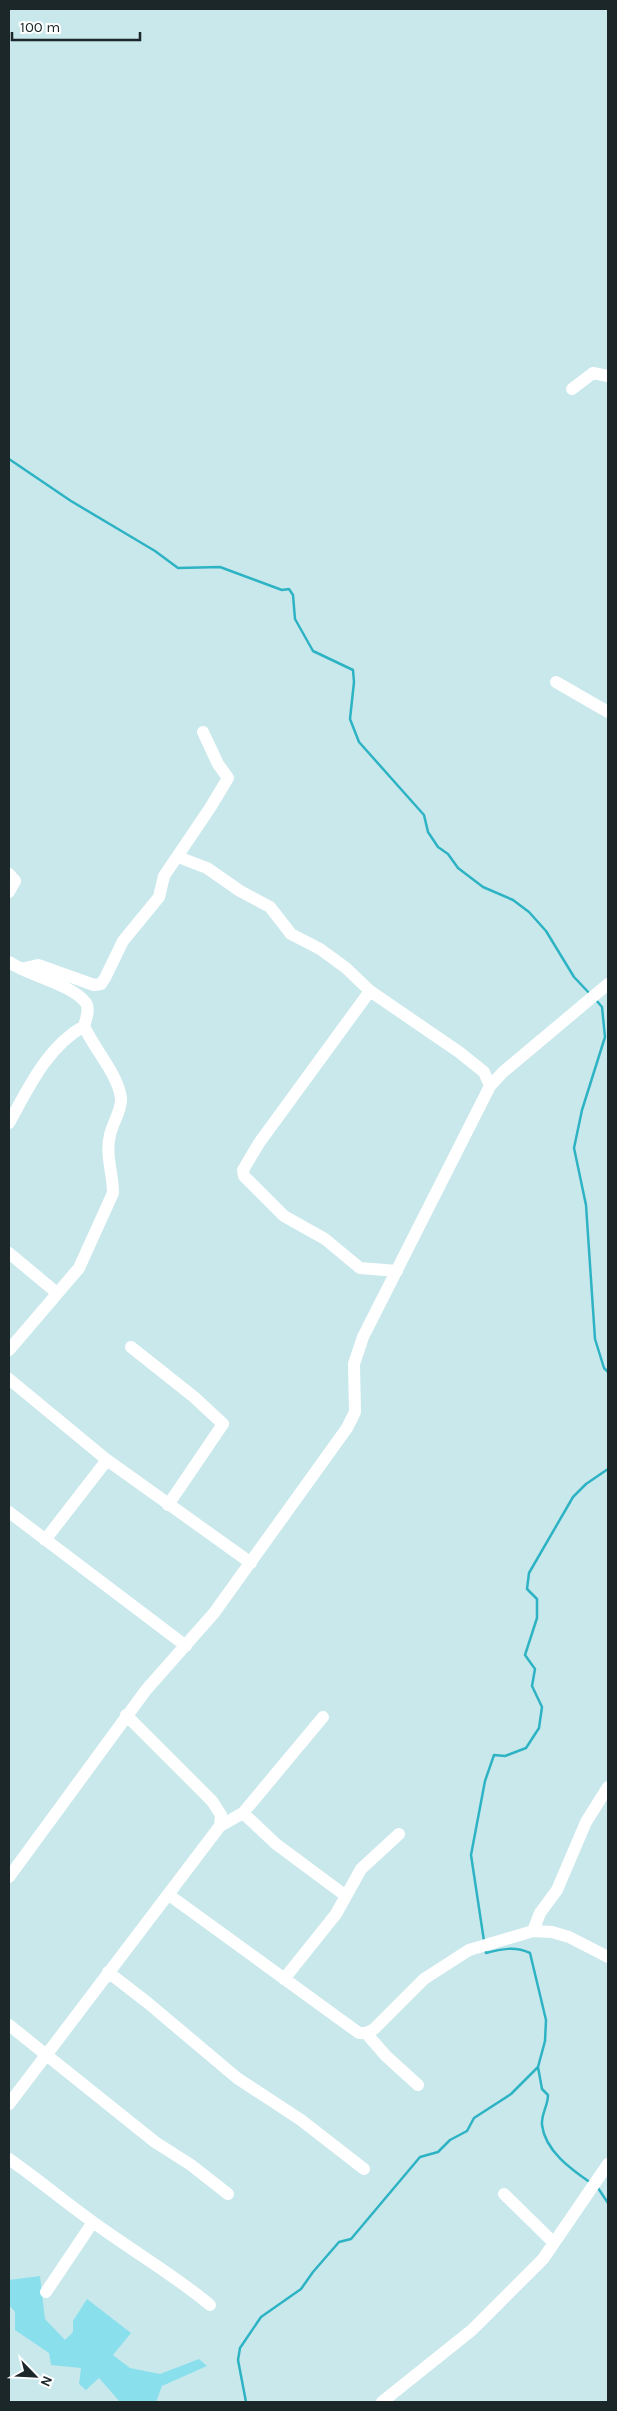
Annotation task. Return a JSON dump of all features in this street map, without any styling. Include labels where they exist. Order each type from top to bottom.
[{"type":"street","points":[[572,389],[592,373],[608,376]]},
{"type":"street","points":[[556,682],[608,712]]},
{"type":"street","points":[[13,967],[38,965],[94,985],[101,984],[123,941],[159,898],[164,876],[228,778],[218,764],[203,732]]},
{"type":"street","points":[[178,857],[207,868],[240,891],[270,907],[291,934],[320,949],[341,964],[370,991],[459,1052],[484,1072],[490,1086]]},
{"type":"street","points":[[9,874],[15,881],[9,892]]},
{"type":"street","points":[[9,1123],[48,1056],[75,1031],[84,1026],[88,1013],[86,1004],[67,989],[13,967]]},
{"type":"street","points":[[9,1877],[126,1714],[214,1613],[347,1428],[355,1412],[354,1364],[363,1337],[490,1086],[503,1072],[608,984]]},
{"type":"street","points":[[370,991],[259,1143],[243,1170],[244,1176],[284,1216],[325,1238],[360,1268],[397,1271]]},
{"type":"street","points":[[9,1350],[79,1268],[113,1193],[113,1183],[108,1163],[110,1135],[121,1100],[116,1079],[84,1026]]},
{"type":"street","points":[[9,1253],[57,1293]]},
{"type":"street","points":[[131,1347],[194,1397],[224,1424],[168,1505]]},
{"type":"street","points":[[9,1379],[107,1460],[251,1563]]},
{"type":"street","points":[[45,1540],[107,1460]]},
{"type":"street","points":[[9,1512],[186,1646]]},
{"type":"street","points":[[126,1714],[212,1801],[221,1815],[220,1826]]},
{"type":"street","points":[[9,2104],[220,1826],[242,1813],[323,1717]]},
{"type":"street","points":[[533,1931],[540,1913],[557,1890],[586,1822],[608,1787]]},
{"type":"street","points":[[242,1813],[276,1844],[346,1896]]},
{"type":"street","points":[[284,1980],[336,1914],[361,1869],[399,1834]]},
{"type":"street","points":[[169,1895],[353,2030],[366,2033],[386,2056],[418,2085]]},
{"type":"street","points":[[366,2033],[374,2029],[424,1979],[469,1950],[533,1931],[552,1932],[569,1937],[608,1957]]},
{"type":"street","points":[[108,1972],[237,2078],[301,2120],[364,2169]]},
{"type":"street","points":[[9,2025],[155,2142],[191,2165],[228,2194]]},
{"type":"street","points":[[9,2158],[92,2222],[188,2286],[210,2305]]},
{"type":"street","points":[[382,2402],[472,2330],[543,2259],[608,2164]]},
{"type":"street","points":[[504,2194],[554,2243]]},
{"type":"street","points":[[46,2292],[92,2222]]},
{"type":"shaded area","points":[[40,2276],[45,2319],[65,2340],[73,2332],[73,2321],[87,2299],[131,2333],[113,2355],[130,2368],[160,2374],[199,2359],[207,2366],[162,2386],[156,2402],[120,2402],[99,2378],[86,2390],[79,2384],[81,2368],[51,2365],[49,2353],[15,2330],[15,2312],[9,2305],[9,2280]]},
{"type":"waterway","points":[[9,459],[71,501],[155,551],[178,568],[220,567],[282,590],[289,589],[293,595],[295,619],[313,651],[353,670],[354,682],[350,719],[359,742],[424,815],[428,832],[438,847],[448,854],[458,868],[483,887],[513,900],[529,912],[546,931],[574,977],[591,995]]},
{"type":"waterway","points":[[596,1000],[602,1007],[605,1037],[582,1110],[574,1148],[586,1205],[595,1339],[604,1368],[608,1372]]},
{"type":"waterway","points":[[484,1941],[471,1855],[485,1781],[494,1755],[505,1756],[526,1748],[539,1728],[542,1707],[532,1686],[535,1669],[525,1655],[537,1618],[537,1599],[527,1589],[529,1573],[573,1497],[586,1484],[608,1469]]},
{"type":"waterway","points":[[485,1949],[486,1953],[503,1949],[530,1953],[546,2020],[545,2041],[538,2067],[542,2089],[548,2095],[542,2121],[544,2134],[560,2159],[591,2183]]},
{"type":"waterway","points":[[246,2402],[238,2360],[240,2348],[261,2317],[301,2289],[339,2242],[351,2239],[420,2157],[438,2152],[450,2140],[467,2131],[474,2118],[511,2094],[538,2067]]},
{"type":"waterway","points":[[598,2188],[608,2203]]}]
